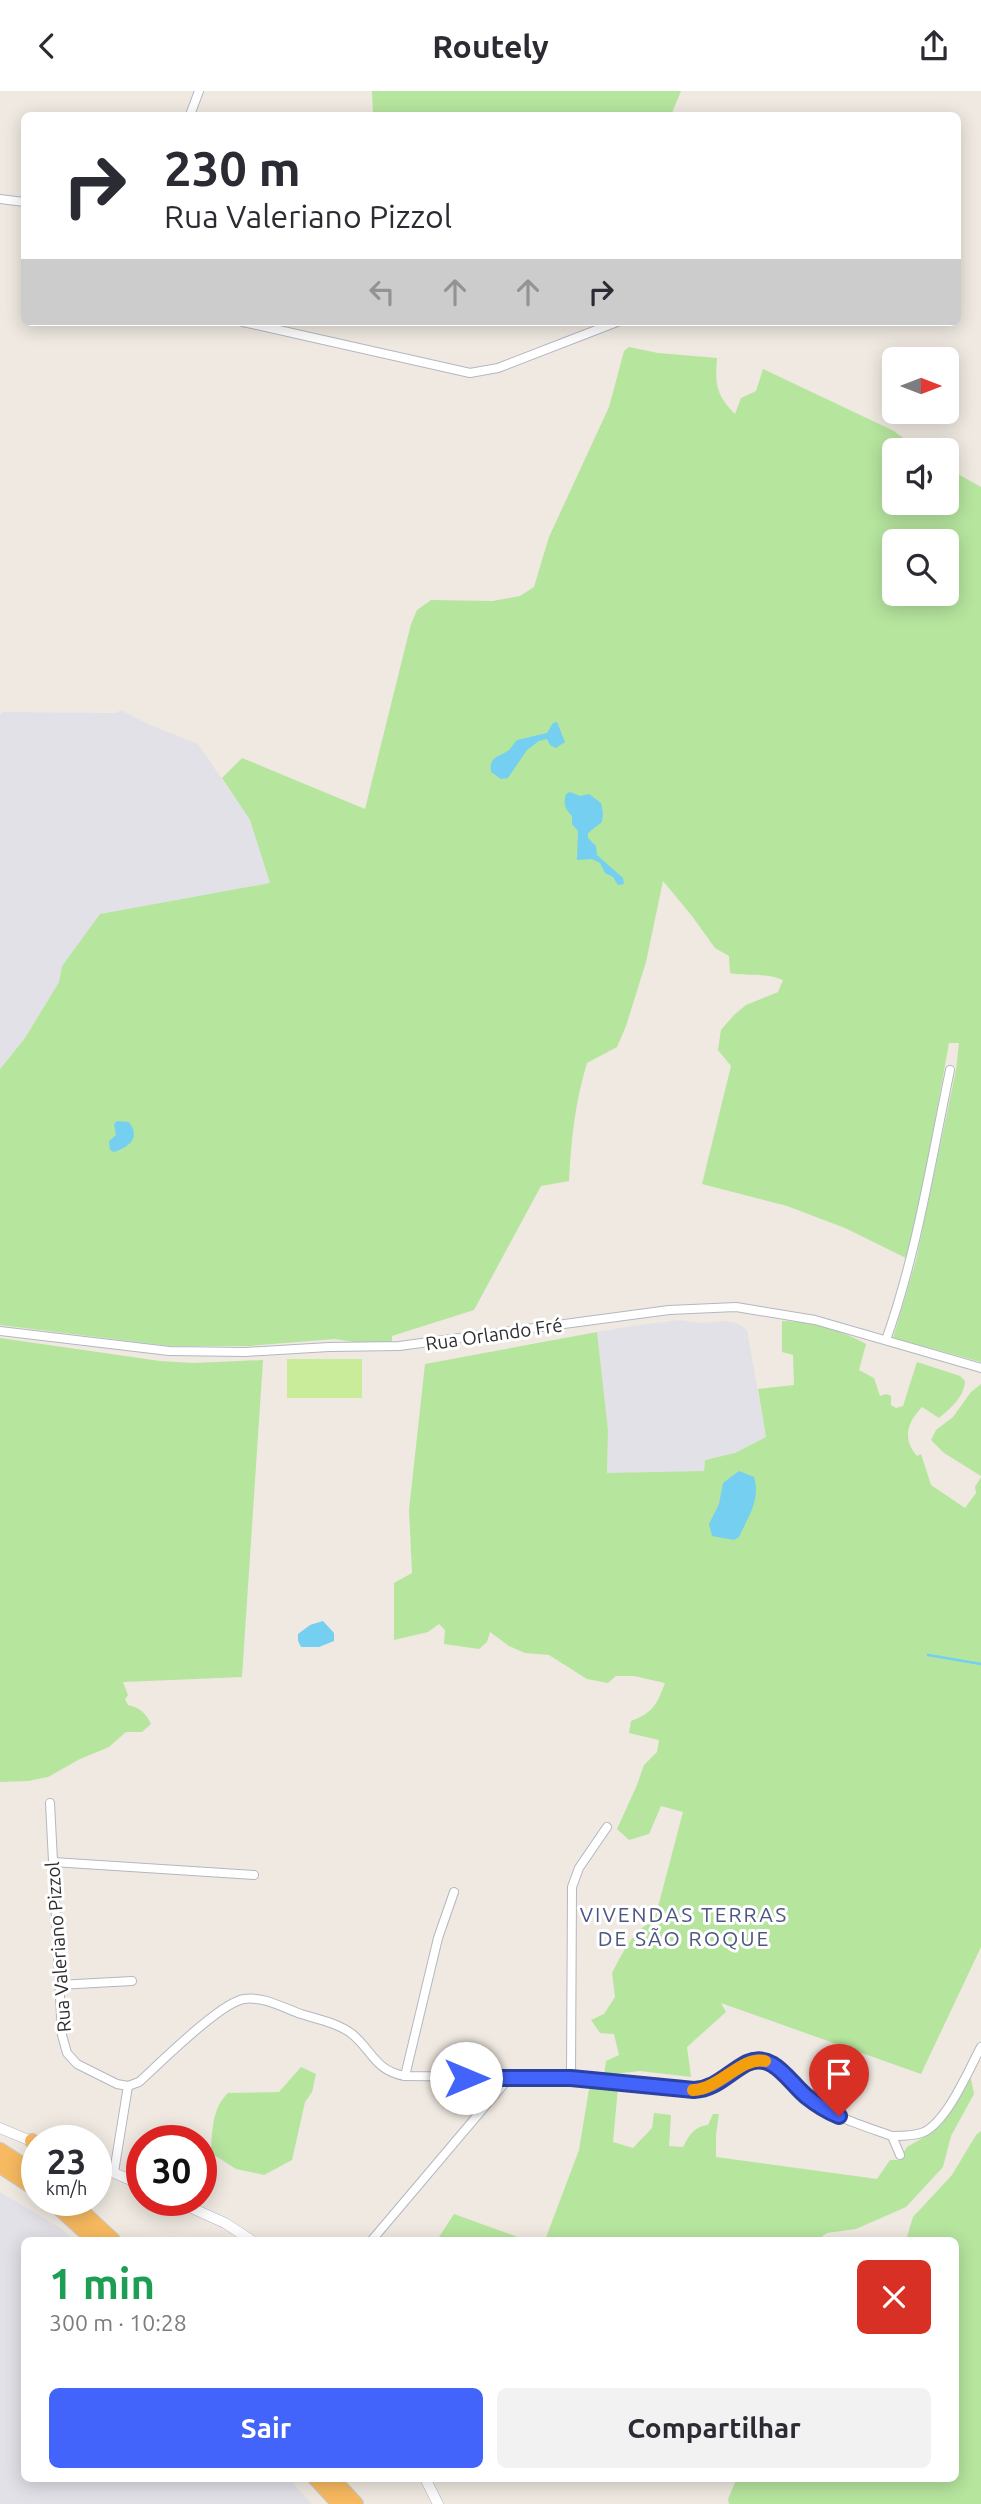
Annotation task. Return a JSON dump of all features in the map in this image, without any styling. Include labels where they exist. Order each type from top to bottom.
[{"type":"highway","points":[[0,2150],[21,2164]]},
{"type":"highway","points":[[0,2167],[21,2180]]},
{"type":"highway","points":[[73,2216],[104,2237]]},
{"type":"highway","points":[[85,2216],[104,2237]]},
{"type":"highway","points":[[90,2216],[104,2237]]},
{"type":"highway","points":[[319,2482],[339,2504]]},
{"type":"highway","points":[[336,2482],[356,2504]]},
{"type":"street","points":[[191,112],[199,91]]},
{"type":"street","points":[[0,199],[21,202]]},
{"type":"street","points":[[261,326],[470,373],[498,369],[607,326]]},
{"type":"street","points":[[886,1340],[901,1299],[912,1256],[950,1070]]},
{"type":"street","name":"Rua Orlando Fré","points":[[0,1331],[169,1351],[245,1352],[399,1346],[669,1310],[736,1307],[815,1319],[981,1368]]},
{"type":"street","name":"Rua Valeriano Pizzol","points":[[50,1803],[62,2035],[67,2053],[77,2064],[107,2080],[128,2086]]},
{"type":"street","points":[[571,2078],[572,1887],[579,1868],[607,1827]]},
{"type":"street","points":[[53,1862],[254,1875]]},
{"type":"street","points":[[405,2076],[438,1937],[454,1892]]},
{"type":"street","points":[[58,1985],[132,1982]]},
{"type":"street","points":[[126,2178],[114,2172],[128,2086],[139,2082],[223,2007],[246,1999],[261,2000],[340,2027],[352,2034],[381,2067],[393,2074],[405,2076],[571,2078],[694,2090],[706,2089],[749,2063],[760,2060],[778,2068],[804,2094],[826,2110],[891,2136],[921,2134],[935,2126],[981,2047]]},
{"type":"street","points":[[375,2237],[509,2078]]},
{"type":"street","points":[[0,2128],[21,2137]]},
{"type":"street","points":[[891,2136],[900,2155]]},
{"type":"street","points":[[208,2216],[246,2237]]},
{"type":"street","points":[[427,2482],[438,2504]]},
{"type":"shaded area","points":[[121,710],[198,744],[250,820],[271,883],[100,914],[62,966],[59,982],[25,1038],[0,1069],[0,714],[116,713]]},
{"type":"shaded area","points":[[679,1320],[737,1323],[747,1330],[766,1437],[735,1453],[705,1460],[704,1471],[607,1474],[608,1430],[597,1332]]},
{"type":"shaded area","points":[[0,2192],[21,2205],[21,2216],[40,2216],[70,2237],[21,2237],[21,2482],[292,2482],[312,2504],[0,2504]]},
{"type":"green space","points":[[372,91],[681,91],[672,112],[373,112]]},
{"type":"green space","points":[[629,347],[658,353],[717,358],[718,389],[735,414],[741,398],[756,391],[763,369],[894,431],[903,438],[882,438],[882,515],[959,515],[959,475],[981,487],[981,1362],[893,1338],[916,1260],[956,1070],[959,1043],[949,1043],[923,1187],[906,1258],[845,1228],[787,1206],[702,1184],[731,1066],[718,1050],[721,1030],[746,1005],[778,992],[783,980],[770,976],[730,973],[729,956],[715,948],[663,881],[646,962],[626,1026],[617,1047],[587,1063],[574,1122],[569,1181],[541,1186],[474,1310],[392,1336],[392,1342],[335,1339],[249,1346],[169,1346],[0,1325],[0,1069],[25,1038],[59,982],[62,966],[100,914],[270,883],[250,820],[222,778],[242,758],[365,809],[411,624],[417,610],[431,600],[493,601],[520,596],[534,587],[549,537],[609,407],[624,351]]},
{"type":"green space","points":[[782,1321],[826,1327],[866,1344],[859,1370],[874,1378],[880,1396],[891,1396],[891,1405],[896,1408],[903,1406],[917,1362],[960,1376],[965,1381],[959,1397],[939,1418],[922,1407],[910,1425],[908,1437],[917,1456],[921,1454],[931,1485],[965,1508],[976,1493],[975,1487],[981,1477],[981,1947],[921,2074],[721,2003],[726,2012],[687,2047],[691,2077],[640,2071],[604,2075],[606,2061],[619,2055],[614,2034],[600,2033],[591,2020],[604,2014],[615,1997],[612,1973],[629,1943],[640,1930],[654,1922],[683,1812],[661,1806],[649,1834],[629,1840],[617,1829],[644,1765],[657,1752],[659,1740],[629,1733],[631,1721],[653,1707],[665,1683],[634,1676],[616,1676],[608,1683],[587,1679],[549,1655],[525,1653],[509,1646],[490,1632],[487,1642],[479,1649],[444,1644],[445,1630],[439,1624],[428,1632],[394,1640],[394,1583],[412,1573],[409,1510],[425,1364],[597,1332],[608,1430],[607,1473],[704,1471],[705,1460],[735,1453],[766,1437],[758,1389],[794,1385],[793,1355],[782,1352]]},
{"type":"green space","points":[[0,1338],[160,1361],[193,1363],[263,1360],[242,1677],[123,1682],[128,1695],[125,1699],[128,1705],[142,1711],[151,1724],[142,1732],[126,1732],[109,1747],[48,1777],[0,1782]]},
{"type":"green space","points":[[287,1359],[362,1359],[362,1398],[287,1398]]},
{"type":"green space","points":[[981,1384],[981,1476],[944,1453],[931,1440],[936,1430],[953,1417],[971,1392]]},
{"type":"green space","points":[[301,2067],[316,2074],[312,2092],[305,2102],[292,2160],[264,2175],[236,2169],[217,2157],[217,2125],[214,2125],[219,2106],[228,2093],[279,2092]]},
{"type":"green space","points":[[968,2079],[971,2079],[974,2094],[951,2136],[943,2167],[906,2207],[856,2229],[827,2233],[821,2237],[546,2237],[579,2150],[589,2089],[598,2085],[618,2087],[613,2142],[633,2148],[652,2128],[654,2113],[671,2115],[669,2146],[683,2147],[693,2132],[708,2125],[713,2114],[719,2114],[716,2157],[877,2179],[890,2160],[899,2160],[907,2147],[933,2132]]},
{"type":"green space","points":[[981,2131],[981,2504],[729,2504],[728,2499],[735,2482],[959,2482],[959,2237],[907,2237],[913,2217],[952,2175]]},
{"type":"green space","points":[[454,2214],[518,2237],[439,2237]]},
{"type":"water","points":[[557,722],[565,742],[556,748],[550,745],[547,739],[539,741],[527,750],[508,778],[501,779],[491,772],[493,760],[509,750],[517,740],[547,733],[553,723]]},
{"type":"water","points":[[570,792],[580,796],[589,794],[601,803],[602,822],[588,833],[588,838],[596,846],[597,855],[623,878],[624,884],[618,885],[613,877],[605,873],[600,863],[592,859],[577,860],[578,831],[572,824],[572,816],[565,804],[566,794]]},
{"type":"water","points":[[117,1121],[129,1122],[134,1133],[129,1145],[114,1152],[110,1150],[109,1141],[116,1135],[114,1124]]},
{"type":"water","points":[[739,1471],[754,1477],[756,1485],[750,1515],[739,1537],[734,1540],[712,1536],[709,1524],[719,1504],[723,1483]]},
{"type":"water","points":[[323,1621],[334,1633],[334,1641],[319,1647],[301,1647],[298,1634],[310,1625]]},
{"type":"waterway","points":[[928,1655],[981,1664]]},
{"type":"slow traffic","points":[[693,2090],[715,2085],[749,2063],[765,2061]]},
{"type":"district","name":"VIVENDAS TERRAS DE SÃO ROQUE","points":[[684,1927]]},
{"type":"route","points":[[466,2078],[571,2078],[694,2090],[715,2085],[749,2063],[760,2060],[778,2068],[804,2094],[839,2116]]}]
